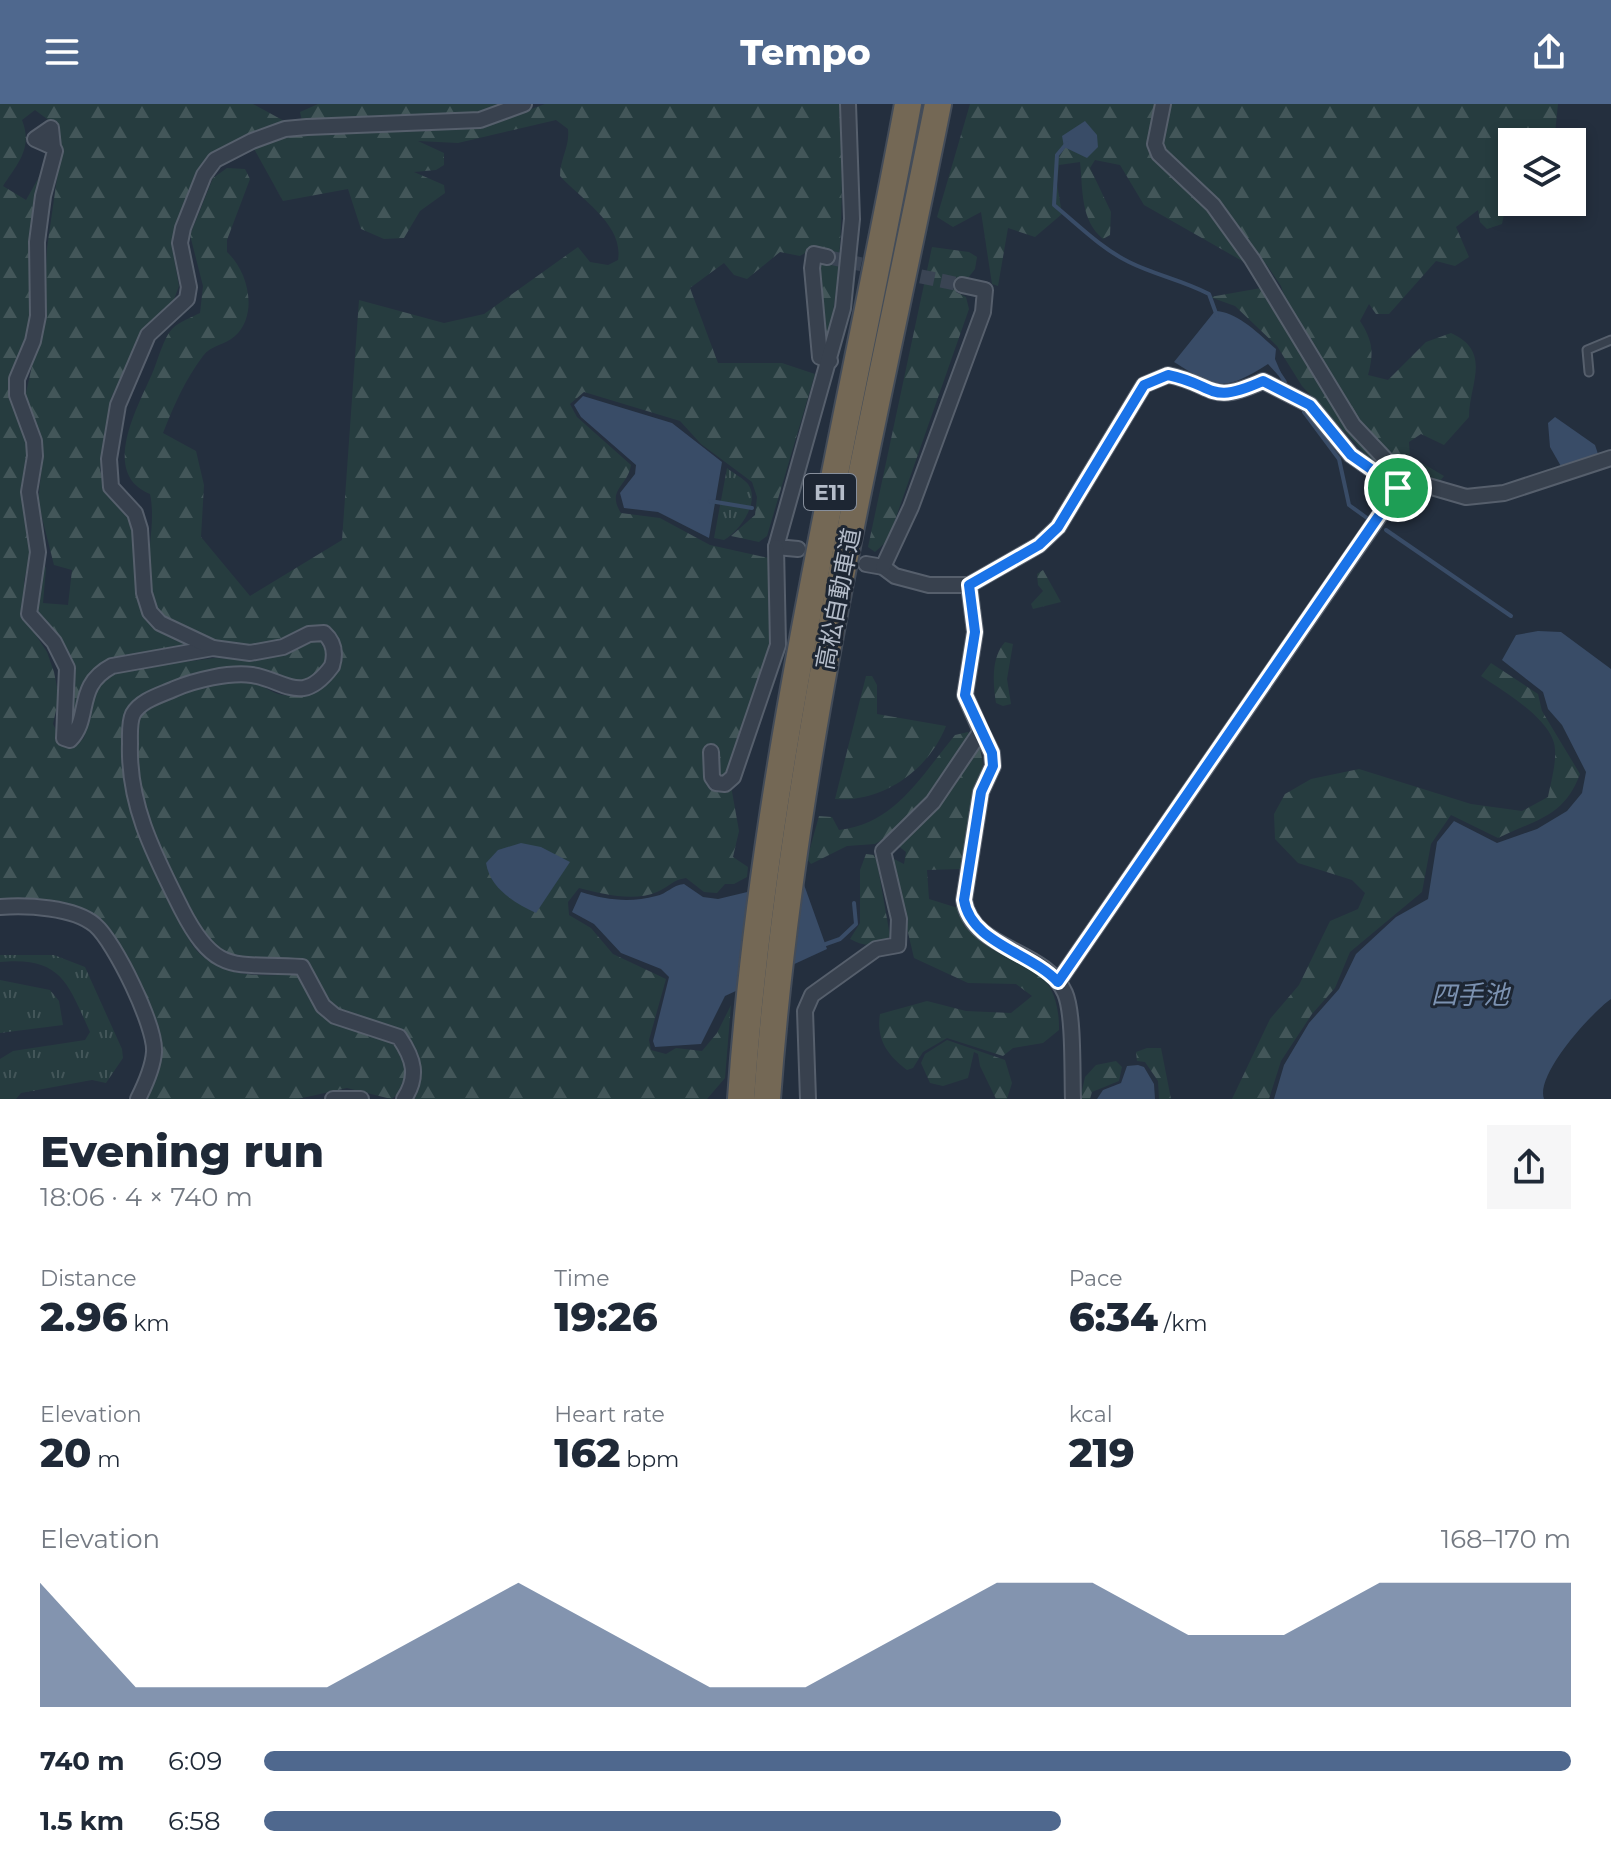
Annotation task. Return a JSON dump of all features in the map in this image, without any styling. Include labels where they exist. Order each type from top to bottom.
[{"type":"highway","points":[[878,266],[898,104]]},
{"type":"highway","name":"高松自動車道","points":[[741,1099],[761,881],[791,693],[908,104]]},
{"type":"highway","name":"高松自動車道","points":[[767,1099],[775,987],[804,774],[938,104]]},
{"type":"street","points":[[404,1099],[413,1080],[414,1066],[399,1037],[335,1016],[323,1006],[302,967],[249,968],[231,964],[200,941],[152,849],[131,782],[130,725],[140,706],[187,684],[250,675],[283,688],[298,688],[327,673],[335,658],[329,639],[318,633],[283,647],[250,653],[213,648],[160,623],[150,612],[144,593],[140,529],[135,513],[111,487],[108,474],[123,391],[148,335],[187,299],[189,287],[180,243],[204,175],[215,160],[285,129],[480,120],[524,104]]},
{"type":"street","points":[[711,752],[712,777],[716,783],[725,784],[733,777],[778,645],[776,547],[843,308],[852,219],[848,104]]},
{"type":"street","points":[[1163,104],[1155,144],[1159,154],[1213,205],[1252,259],[1353,425],[1401,484]]},
{"type":"street","points":[[53,147],[54,157],[43,196],[37,242],[38,316],[33,341],[17,379],[17,395],[34,441],[35,456],[29,492],[38,552],[29,614],[54,642],[67,668],[64,738],[70,740],[75,735],[83,701],[99,673],[112,666],[213,648]]},
{"type":"street","points":[[827,257],[814,254],[812,268],[820,357],[830,361]]},
{"type":"street","points":[[883,567],[911,507],[983,312],[985,290],[962,285]]},
{"type":"street","points":[[866,564],[883,567],[895,576],[929,585],[969,585],[1039,545],[1058,527],[1144,385],[1168,375],[1219,395],[1237,393],[1263,381],[1310,405],[1351,455],[1401,484],[1466,497],[1504,493],[1611,458]]},
{"type":"street","points":[[1058,982],[1401,484]]},
{"type":"street","points":[[776,547],[798,549]]},
{"type":"street","points":[[969,585],[975,632],[965,695],[992,753],[993,766],[981,792],[964,900],[966,917],[978,929],[1045,969],[1066,995],[1073,1099]]},
{"type":"street","points":[[808,1099],[805,1011],[812,995],[876,949],[898,945],[899,919],[883,851],[933,802],[981,731]]},
{"type":"street","points":[[0,907],[78,915],[95,925],[110,942],[152,1031],[154,1053],[138,1099]]},
{"type":"street","points":[[333,1099],[361,1099]]},
{"type":"lane","points":[[1589,372],[1587,350],[1611,340]]},
{"type":"green space","points":[[0,104],[253,104],[286,122],[235,141],[211,155],[197,172],[172,247],[179,286],[173,302],[144,330],[111,398],[100,470],[106,490],[128,517],[134,530],[138,593],[144,617],[198,648],[105,662],[85,680],[71,734],[72,680],[32,611],[43,562],[46,568],[43,603],[68,605],[72,570],[54,565],[38,502],[43,455],[25,397],[44,313],[47,248],[60,157],[55,125],[35,110],[22,120],[25,147],[3,186],[26,200],[43,170],[30,334],[11,383],[30,456],[24,518],[31,551],[24,581],[24,617],[47,652],[54,672],[59,697],[53,724],[65,747],[75,746],[84,738],[96,686],[113,671],[215,658],[258,660],[317,637],[328,655],[313,678],[294,680],[251,669],[150,692],[140,697],[123,718],[127,773],[136,818],[151,861],[195,949],[221,968],[233,972],[297,974],[329,1019],[393,1044],[408,1061],[408,1074],[402,1089],[391,1099],[347,1088],[298,1099],[142,1099],[159,1065],[160,1044],[147,1002],[111,935],[98,920],[75,907],[43,902],[0,901]]},
{"type":"green space","points":[[318,104],[504,104],[478,114],[302,121],[300,112]]},
{"type":"green space","points":[[545,104],[839,104],[841,221],[829,337],[824,336],[819,263],[825,264],[828,249],[812,249],[800,256],[780,252],[747,279],[734,275],[724,263],[690,288],[718,363],[782,363],[815,374],[767,536],[759,542],[731,536],[755,515],[757,497],[752,482],[701,444],[680,421],[584,392],[570,404],[577,417],[631,465],[617,493],[621,513],[660,518],[710,545],[769,558],[773,627],[769,655],[731,786],[739,831],[733,857],[748,867],[747,877],[734,884],[725,884],[717,893],[704,892],[686,878],[648,895],[628,897],[579,888],[568,902],[569,915],[591,928],[613,954],[666,979],[649,1040],[651,1050],[666,1054],[676,1048],[702,1051],[717,1033],[731,1005],[725,1078],[707,1099],[412,1099],[419,1068],[417,1057],[403,1034],[341,1013],[325,996],[305,962],[231,957],[206,937],[172,879],[157,842],[136,769],[134,739],[139,718],[158,703],[191,690],[226,682],[252,682],[280,694],[303,693],[332,676],[339,657],[334,635],[314,631],[303,631],[277,642],[254,646],[209,638],[169,619],[156,606],[151,592],[148,568],[152,506],[150,494],[135,484],[127,472],[127,439],[138,404],[169,332],[200,313],[203,286],[190,235],[213,178],[227,168],[245,169],[250,179],[227,240],[227,252],[245,281],[249,305],[247,316],[235,336],[203,356],[180,393],[163,433],[196,451],[204,485],[201,537],[250,596],[342,540],[359,300],[444,323],[484,314],[578,247],[590,262],[608,265],[618,260],[615,235],[608,224],[560,176],[568,129],[556,120],[458,143],[418,141],[444,153],[444,165],[436,170],[414,172],[444,185],[445,193],[420,211],[404,238],[384,239],[361,229],[348,189],[283,201],[253,147],[293,134],[484,126]]},
{"type":"green space","points":[[970,104],[1558,104],[1556,128],[1498,128],[1498,216],[1504,216],[1502,224],[1487,229],[1480,222],[1478,210],[1456,227],[1469,257],[1455,266],[1436,261],[1389,314],[1376,314],[1369,304],[1360,321],[1371,347],[1368,375],[1388,380],[1426,342],[1451,333],[1472,350],[1476,370],[1469,417],[1444,445],[1421,434],[1409,442],[1410,456],[1444,476],[1439,482],[1400,463],[1371,460],[1302,386],[1277,346],[1235,306],[1210,297],[1261,288],[1286,302],[1281,286],[1266,264],[1244,262],[1144,205],[1120,165],[1095,160],[1090,168],[1111,212],[1110,235],[1103,239],[1086,214],[1080,162],[1059,165],[1057,184],[1062,214],[1035,237],[1008,228],[998,286],[992,284],[981,212],[953,227],[937,217]]},
{"type":"green space","points":[[932,247],[969,252],[977,257],[975,269],[968,278],[961,278],[956,292],[966,297],[969,309],[888,540],[875,552],[868,547]]},
{"type":"green space","points":[[727,468],[748,484],[752,499],[742,524],[724,540],[714,538]]},
{"type":"green space","points":[[1043,570],[1061,602],[1033,609],[1031,604],[1043,591],[1038,585],[1037,574]]},
{"type":"green space","points":[[1005,642],[1013,644],[1007,679],[1011,704],[1003,706],[996,703],[994,679],[997,655]]},
{"type":"green space","points":[[1491,663],[1538,694],[1542,711],[1580,774],[1573,788],[1548,815],[1498,838],[1451,815],[1431,844],[1422,892],[1350,952],[1335,988],[1312,1014],[1281,1061],[1269,1099],[1232,1099],[1270,1019],[1299,985],[1330,921],[1358,909],[1365,893],[1352,880],[1298,863],[1275,839],[1274,814],[1285,794],[1311,779],[1359,769],[1471,804],[1522,811],[1548,797],[1555,760],[1553,740],[1532,712],[1481,676]]},
{"type":"green space","points":[[866,676],[872,676],[877,685],[877,714],[946,726],[928,757],[902,780],[870,795],[835,799]]},
{"type":"green space","points":[[968,732],[971,736],[931,796],[896,832],[875,844],[847,846],[811,864],[807,859],[819,816],[832,817],[839,830],[876,818],[905,796],[955,735]]},
{"type":"green space","points":[[975,746],[980,748],[983,764],[963,869],[927,870],[929,899],[958,908],[964,926],[1015,955],[1042,976],[1057,1007],[1059,1030],[1043,1043],[1013,1048],[1003,1056],[947,1038],[923,1052],[913,1068],[907,1070],[884,1046],[880,1014],[927,1001],[966,1011],[1011,1013],[1032,996],[1016,984],[968,983],[914,958],[892,865],[892,858],[904,864],[906,852],[897,845]]},
{"type":"green space","points":[[866,854],[874,855],[877,862],[890,936],[870,945],[850,939],[860,923],[860,870]]},
{"type":"green space","points":[[0,955],[54,955],[85,967],[122,1049],[123,1058],[106,1083],[92,1080],[21,1093],[16,1099],[0,1099],[0,1059],[13,1051],[85,1040],[90,1032],[60,977],[37,964],[0,962]]},
{"type":"green space","points":[[0,980],[50,990],[59,1001],[63,1025],[0,1033]]},
{"type":"green space","points":[[947,1040],[1005,1060],[1012,1083],[1007,1099],[996,1099],[980,1066],[978,1054],[974,1052],[968,1078],[943,1086],[930,1083],[921,1063],[925,1054]]},
{"type":"green space","points":[[1161,1048],[1171,1099],[1159,1099],[1158,1081],[1145,1062],[1137,1061],[1136,1052]]},
{"type":"green space","points":[[1116,1061],[1122,1067],[1119,1081],[1092,1092],[1090,1099],[1080,1099],[1085,1077],[1096,1065]]},
{"type":"water","points":[[1085,121],[1097,135],[1098,147],[1087,158],[1064,147],[1062,136]]},
{"type":"water","points":[[1215,311],[1240,319],[1276,349],[1275,359],[1281,373],[1278,375],[1268,364],[1241,379],[1221,384],[1201,378],[1174,362]]},
{"type":"water","points":[[583,396],[672,423],[722,462],[709,538],[658,512],[624,508],[620,493],[635,474],[636,465],[581,417],[574,405]]},
{"type":"water","points":[[1555,417],[1595,445],[1599,457],[1562,468],[1550,447],[1548,423]]},
{"type":"water","name":"四手池","points":[[1538,631],[1561,632],[1611,669],[1611,999],[1579,1030],[1556,1061],[1543,1088],[1544,1099],[1274,1099],[1284,1065],[1309,1023],[1339,989],[1356,954],[1396,917],[1428,899],[1437,842],[1454,821],[1497,843],[1537,829],[1567,811],[1582,793],[1586,772],[1562,725],[1548,709],[1543,692],[1502,660],[1516,635]]},
{"type":"water","points":[[521,843],[541,847],[570,862],[536,913],[498,887],[486,863],[498,850]]},
{"type":"water","points":[[802,879],[827,949],[725,996],[701,1044],[655,1047],[653,1041],[669,977],[661,969],[621,953],[594,924],[572,912],[581,892],[627,900],[660,895],[684,884],[703,897],[718,899]]},
{"type":"water","points":[[1127,1066],[1144,1067],[1154,1084],[1155,1099],[1097,1099],[1103,1090],[1121,1083]]},
{"type":"waterway","points":[[1067,143],[1057,155],[1054,205],[1119,257],[1209,294],[1217,316]]},
{"type":"waterway","points":[[1277,370],[1285,382]]},
{"type":"waterway","points":[[1304,412],[1339,459],[1349,505],[1367,518]]},
{"type":"waterway","points":[[710,501],[752,508]]},
{"type":"waterway","points":[[1386,530],[1511,616]]},
{"type":"waterway","points":[[823,945],[840,939],[856,924],[854,903]]},
{"type":"tunnel","points":[[827,257],[879,268]]},
{"type":"tunnel","points":[[900,272],[962,285]]},
{"type":"route","points":[[1168,375],[1219,395],[1237,393],[1263,381],[1310,405],[1351,455],[1398,488],[1058,982],[1045,969],[978,929],[966,917],[964,900],[981,792],[993,766],[992,753],[965,695],[975,632],[969,585],[1039,545],[1058,527],[1144,385],[1168,375]]}]
